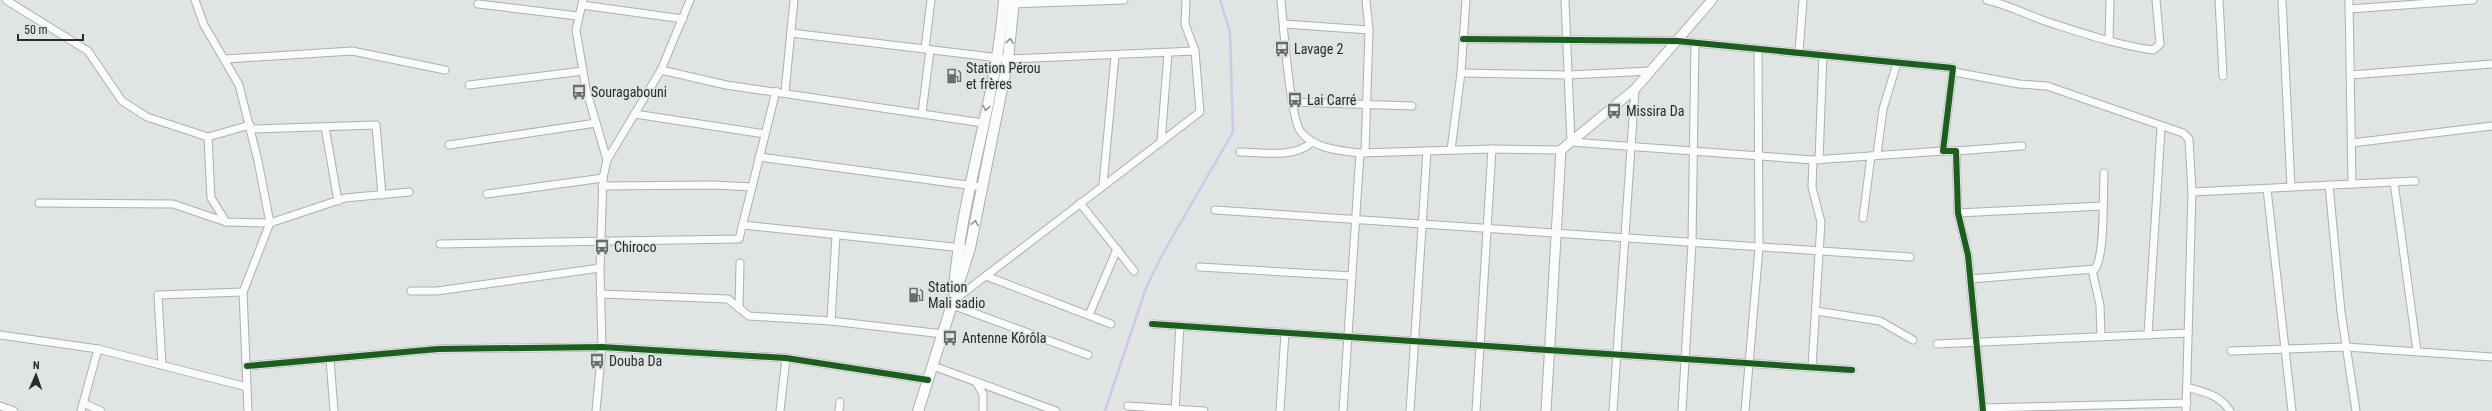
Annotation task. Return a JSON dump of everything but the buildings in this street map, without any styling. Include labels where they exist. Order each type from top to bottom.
[{"type":"main road","points":[[952,303],[959,247],[996,58],[1003,2]]},
{"type":"main road","points":[[918,411],[970,248],[1008,59],[1014,2]]},
{"type":"street","points":[[6,0],[88,51],[122,101],[147,117],[208,137],[250,127],[376,125],[382,195]]},
{"type":"street","points":[[195,0],[204,25],[226,59],[239,85],[250,127],[270,223],[243,292],[248,411]]},
{"type":"street","points":[[596,411],[602,347],[600,268],[602,186],[607,160],[661,70],[690,0]]},
{"type":"street","points":[[785,92],[794,0]]},
{"type":"street","points":[[922,113],[931,0]]},
{"type":"street","points":[[1003,2],[1124,0]]},
{"type":"street","points":[[952,303],[1103,185],[1200,112],[1195,51],[1185,24],[1186,0]]},
{"type":"street","points":[[1281,0],[1292,102],[1300,132],[1312,142],[1339,151],[1362,153],[1492,149],[1561,150],[1634,89],[1712,0]]},
{"type":"street","points":[[1343,411],[1356,220],[1366,104],[1369,30],[1366,0]]},
{"type":"street","points":[[1451,150],[1461,73],[1466,0]]},
{"type":"street","points":[[1565,0],[1571,142]]},
{"type":"street","points":[[1799,52],[1803,0]]},
{"type":"street","points":[[1987,0],[2012,6],[2047,21],[2109,41],[2152,50],[2158,47],[2156,0]]},
{"type":"street","points":[[2109,41],[2110,0]]},
{"type":"street","points":[[2219,0],[2223,76]]},
{"type":"street","points":[[2282,0],[2291,187]]},
{"type":"street","points":[[2349,0],[2352,184]]},
{"type":"street","points":[[2349,9],[2472,0]]},
{"type":"street","points":[[607,160],[583,71],[576,30],[582,2],[683,20]]},
{"type":"street","points":[[478,4],[578,16]]},
{"type":"street","points":[[1284,24],[1369,30]]},
{"type":"street","points":[[791,33],[1008,59],[1115,56],[1195,51]]},
{"type":"street","points":[[1463,39],[1567,38],[1677,41],[1758,50],[1823,54],[1897,63],[1950,66],[1954,72],[1943,151]]},
{"type":"street","points":[[1682,411],[1692,243],[1692,152],[1695,43]]},
{"type":"street","points":[[1745,411],[1759,248],[1758,50]]},
{"type":"street","points":[[226,59],[352,51],[445,70]]},
{"type":"street","points":[[1161,142],[1168,53]]},
{"type":"street","points":[[1812,367],[1821,222],[1812,187],[1816,160],[1823,54]]},
{"type":"street","points":[[1103,185],[1115,56]]},
{"type":"street","points":[[1863,218],[1883,109],[1897,63]]},
{"type":"street","points":[[2350,75],[2492,64]]},
{"type":"street","points":[[661,70],[726,85],[785,92],[983,123]]},
{"type":"street","points":[[469,85],[583,71]]},
{"type":"street","points":[[1461,73],[1568,75],[1651,71]]},
{"type":"street","points":[[1954,72],[2019,84],[2047,86],[2161,128],[2183,133],[2189,140],[2192,192],[2186,411]]},
{"type":"street","points":[[1613,411],[1634,89]]},
{"type":"street","points":[[440,244],[739,239],[776,91]]},
{"type":"street","points":[[1292,102],[1412,106]]},
{"type":"street","points":[[635,114],[765,134]]},
{"type":"street","points":[[449,145],[596,123]]},
{"type":"street","points":[[2352,143],[2492,126]]},
{"type":"street","points":[[325,127],[338,201]]},
{"type":"street","points":[[2148,335],[2161,128]]},
{"type":"street","points":[[208,137],[211,198],[226,222]]},
{"type":"street","points":[[1240,152],[1296,152],[1305,149],[1312,142]]},
{"type":"street","points":[[1571,142],[1816,160],[2022,146]]},
{"type":"street","points":[[1476,411],[1492,149]]},
{"type":"street","points":[[1546,411],[1555,232],[1561,150]]},
{"type":"street","points":[[1410,411],[1427,151]]},
{"type":"street","points":[[1956,151],[1958,213],[1968,255],[1983,409],[2104,404],[2124,408],[2186,403]]},
{"type":"street","points":[[759,157],[982,187]]},
{"type":"street","points":[[1970,279],[2092,270],[2099,262],[2104,173]]},
{"type":"street","points":[[487,194],[603,178]]},
{"type":"street","points":[[2192,192],[2415,180]]},
{"type":"street","points":[[2394,182],[2417,351]]},
{"type":"street","points":[[602,186],[713,185],[752,187]]},
{"type":"street","points":[[2329,185],[2346,347],[2356,411]]},
{"type":"street","points":[[2267,189],[2292,411]]},
{"type":"street","points":[[39,203],[173,204],[226,222],[270,223],[346,198],[409,192]]},
{"type":"street","points":[[1080,203],[1134,271]]},
{"type":"street","points":[[1958,213],[2102,206]]},
{"type":"street","points":[[1215,210],[1555,232],[1759,248],[1910,256]]},
{"type":"street","points":[[743,225],[970,248]]},
{"type":"street","points":[[831,321],[836,235]]},
{"type":"street","points":[[1089,315],[1117,249]]},
{"type":"street","points":[[739,308],[740,263]]},
{"type":"street","points":[[1200,267],[1352,276]]},
{"type":"street","points":[[411,291],[437,291],[600,268]]},
{"type":"street","points":[[2092,270],[2100,305],[2101,337]]},
{"type":"street","points":[[986,276],[1111,324]]},
{"type":"street","points":[[162,366],[158,295],[243,292]]},
{"type":"street","points":[[600,294],[728,299],[749,316],[831,321],[943,334]]},
{"type":"street","points":[[952,303],[1088,355]]},
{"type":"street","points":[[1816,311],[1846,314],[1880,321],[1913,340]]},
{"type":"street","points":[[1152,324],[1852,370]]},
{"type":"street","points":[[1175,410],[1180,325]]},
{"type":"street","points":[[1280,411],[1285,332]]},
{"type":"street","points":[[1937,344],[2188,333]]},
{"type":"street","points":[[0,335],[98,349],[247,387]]},
{"type":"street","points":[[247,366],[438,349],[602,347],[786,358],[928,380]]},
{"type":"street","points":[[2231,351],[2346,347],[2492,357]]},
{"type":"street","points":[[81,411],[98,349]]},
{"type":"street","points":[[780,411],[786,358]]},
{"type":"street","points":[[330,359],[334,411]]},
{"type":"street","points":[[933,366],[1056,411]]},
{"type":"street","points":[[976,382],[983,394],[983,411]]},
{"type":"street","points":[[2187,387],[2213,395],[2224,402],[2230,411]]},
{"type":"street","points":[[839,411],[840,402]]},
{"type":"street","points":[[83,403],[101,411]]},
{"type":"street","points":[[2095,411],[2104,404]]},
{"type":"street","points":[[0,406],[12,411]]},
{"type":"street","points":[[1128,406],[1204,411]]},
{"type":"waterway","points":[[1105,411],[1146,288],[1162,255],[1233,132],[1230,32],[1220,0]]},
{"type":"cycle path","points":[[1463,39],[1677,41],[1953,68],[1943,151],[1956,151],[1958,213],[1968,255],[1983,411]]},
{"type":"cycle path","points":[[1152,324],[1852,370]]},
{"type":"cycle path","points":[[247,366],[438,349],[602,347],[786,358],[928,380]]},
{"type":"place","name":"Lavage 2","points":[[1282,49]]},
{"type":"place","name":"Station Pérou et frères","points":[[954,76]]},
{"type":"place","name":"Souragabouni","points":[[579,92]]},
{"type":"place","name":"Lai Carré","points":[[1295,100]]},
{"type":"place","name":"Missira Da","points":[[1614,111]]},
{"type":"place","name":"Chiroco","points":[[602,247]]},
{"type":"place","name":"Station Mali sadio","points":[[916,295]]},
{"type":"place","name":"Antenne Kôrôla","points":[[950,338]]},
{"type":"place","name":"Douba Da","points":[[597,361]]}]
